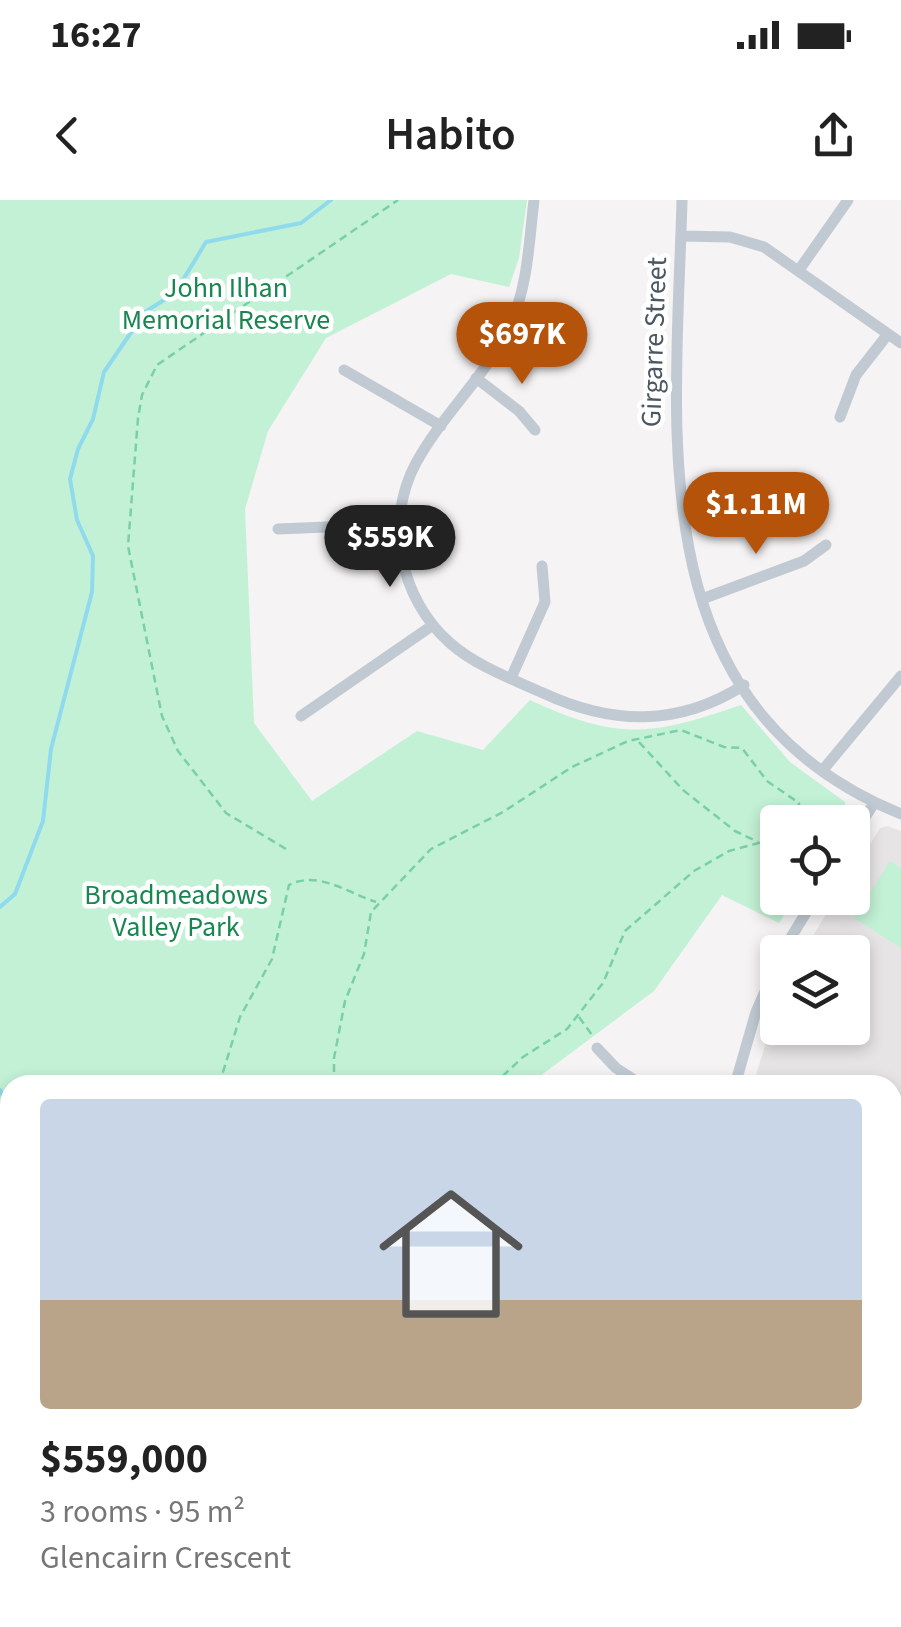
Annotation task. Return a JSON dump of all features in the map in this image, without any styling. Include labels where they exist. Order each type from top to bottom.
[{"type":"street","points":[[534,200],[516,312],[415,466],[399,524],[408,579],[433,625],[465,654],[580,709],[635,719],[684,713],[744,685]]},
{"type":"street","name":"Girgarre Street","points":[[682,200],[676,474],[686,544],[702,599],[744,685],[782,735],[822,771],[874,803],[901,814]]},
{"type":"street","points":[[799,270],[848,200]]},
{"type":"street","points":[[681,236],[752,242],[799,270],[901,343]]},
{"type":"street","points":[[840,417],[856,376],[888,334]]},
{"type":"street","points":[[344,370],[441,426]]},
{"type":"street","points":[[476,378],[519,411],[535,430]]},
{"type":"street","points":[[278,529],[399,524]]},
{"type":"street","points":[[702,599],[804,561],[826,545]]},
{"type":"street","points":[[511,678],[544,602],[542,566]]},
{"type":"street","points":[[301,716],[433,625]]},
{"type":"street","points":[[822,771],[901,676]]},
{"type":"street","points":[[870,809],[874,803]]},
{"type":"street","points":[[738,1075],[760,1003]]},
{"type":"street","points":[[595,1042],[627,1075]]},
{"type":"path","points":[[286,850],[226,813],[168,732],[128,546],[138,418],[142,395],[157,365],[398,200]]},
{"type":"path","points":[[335,1075],[345,1001],[364,954],[368,919],[376,902],[431,849],[503,812],[572,767],[628,741],[682,730],[724,747],[742,748],[767,781],[799,805]]},
{"type":"path","points":[[638,741],[683,790],[735,831],[758,842]]},
{"type":"path","points":[[505,1075],[578,1016],[603,983],[625,930],[702,864],[758,842]]},
{"type":"path","points":[[222,1075],[240,1017],[272,959],[290,885],[305,879],[322,881],[376,902]]},
{"type":"path","points":[[578,1016],[595,1042]]},
{"type":"shaded area","points":[[880,828],[901,831],[901,1075],[756,1075],[765,1045],[870,1045],[870,935],[813,935],[826,915],[870,915],[870,844]]},
{"type":"green space","name":"Broadmeadows Valley Park","points":[[0,200],[527,200],[519,258],[509,287],[451,274],[326,338],[268,431],[245,509],[254,723],[312,801],[417,731],[483,750],[530,700],[587,722],[635,730],[682,723],[741,705],[790,762],[846,805],[760,805],[760,914],[722,895],[654,991],[541,1075],[0,1075]]},
{"type":"green space","points":[[890,861],[901,868],[901,948],[854,918],[870,915],[870,893]]},
{"type":"green space","name":"Broadmeadows Valley Park","points":[[763,915],[784,915],[779,923]]},
{"type":"waterway","points":[[0,907],[15,894],[43,821],[51,749],[92,592],[93,556],[77,520],[70,479],[78,449],[93,419],[104,372],[145,312],[175,293],[206,242],[301,223],[331,200]]},
{"type":"park label","name":"John Ilhan Memorial Reserve","points":[[226,303]]}]
